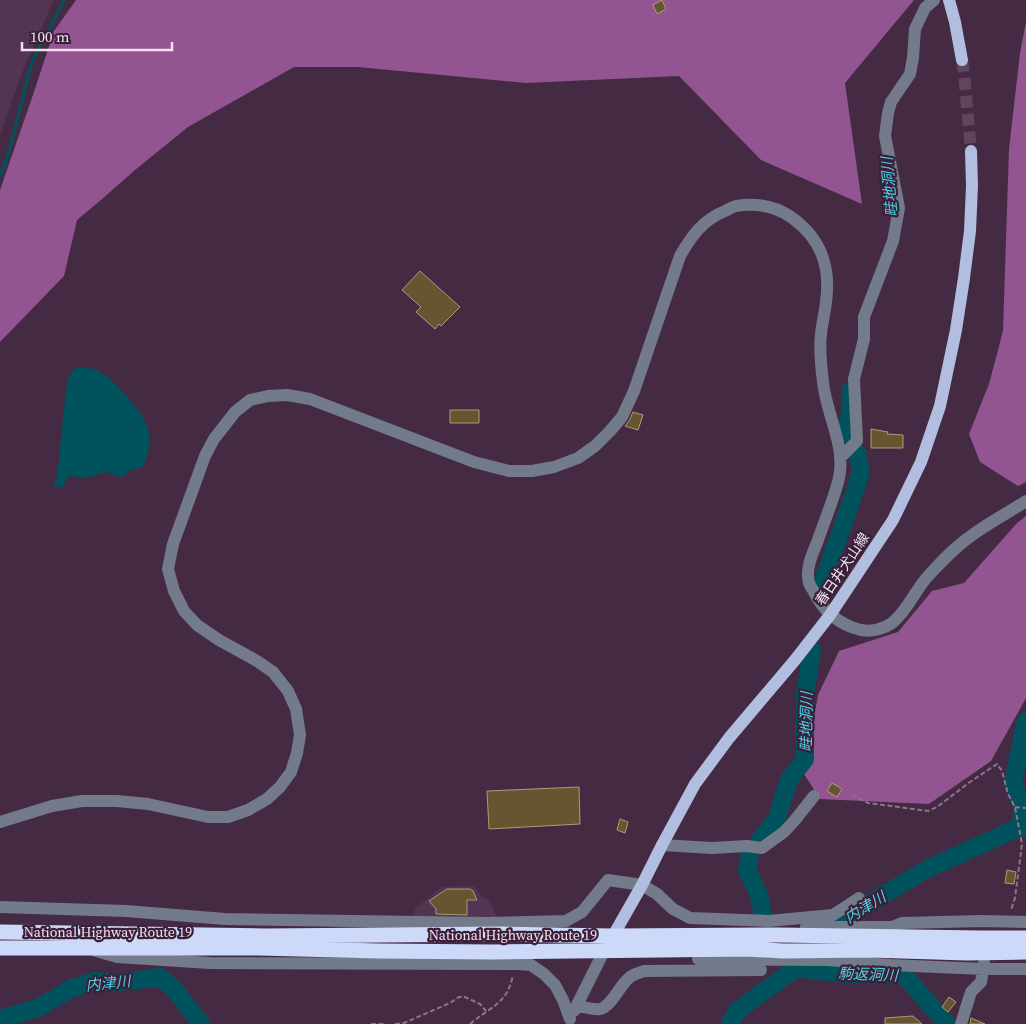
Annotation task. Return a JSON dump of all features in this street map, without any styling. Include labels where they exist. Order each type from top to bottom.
[{"type":"highway","name":"National Highway Route 19","points":[[0,932],[256,936],[500,934],[612,936],[802,931],[871,944],[967,953],[1026,952]]},
{"type":"highway","name":"National Highway Route 19","points":[[0,948],[259,948],[398,952],[782,951],[871,944],[1026,938]]},
{"type":"main road","points":[[949,0],[962,60]]},
{"type":"main road","name":"春日井犬山線","points":[[604,951],[642,885],[695,784],[729,738],[795,660],[830,615],[893,520],[921,462],[940,406],[956,330],[971,222],[971,151]]},
{"type":"street","points":[[840,458],[856,441],[854,379],[864,338],[864,317],[893,241],[899,208],[886,136],[888,113],[891,102],[910,74],[915,29],[925,8],[934,0]]},
{"type":"street","points":[[0,822],[52,806],[82,801],[117,801],[148,804],[208,817],[228,817],[248,810],[267,799],[280,787],[291,772],[300,735],[296,709],[288,691],[274,672],[197,625],[184,611],[174,591],[168,569],[173,544],[205,456],[222,426],[234,412],[250,400],[268,396],[287,395],[310,399],[474,462],[509,471],[532,471],[554,467],[578,458],[610,432],[622,417],[634,390],[680,256],[689,240],[714,215],[735,206],[756,205],[773,208],[787,214],[814,238],[823,256],[827,275],[827,300],[821,331],[820,352],[823,392],[836,435],[840,458],[837,484],[808,566],[809,583],[818,600],[830,615],[847,626],[863,631],[876,630],[890,624],[903,611],[925,579],[943,560],[970,536],[1026,501]]},
{"type":"street","points":[[662,845],[712,848],[747,846],[762,848],[784,832],[814,796]]},
{"type":"street","points":[[0,907],[126,911],[225,919],[566,921],[582,912],[608,880],[642,885],[658,894],[673,910],[690,918],[769,921],[832,915],[859,898]]},
{"type":"street","points":[[802,931],[892,927],[902,923],[983,925],[1007,921],[1026,922]]},
{"type":"street","points":[[83,948],[117,957],[210,963],[531,965],[555,985],[563,1000],[569,1022]]},
{"type":"street","points":[[569,1022],[604,951]]},
{"type":"street","points":[[698,959],[828,960],[890,965],[984,966],[1026,969]]},
{"type":"street","points":[[961,1024],[971,992],[982,982],[984,966]]},
{"type":"street","points":[[577,1005],[597,1009],[603,1008],[630,976],[644,971],[761,970]]},
{"type":"path","points":[[852,795],[868,803],[928,811],[937,807],[997,764],[1002,771],[1008,794],[1015,807],[1022,844],[1015,898],[1007,921]]},
{"type":"path","points":[[1015,807],[1026,808]]},
{"type":"path","points":[[472,1024],[486,1011],[497,1005],[507,993],[511,986],[514,969],[518,964]]},
{"type":"path","points":[[394,1024],[404,1022],[450,1003],[459,997],[465,997],[480,1004],[486,1011]]},
{"type":"path","points":[[371,1024],[384,1024]]},
{"type":"shaded area","points":[[0,0],[54,0],[21,75],[0,136]]},
{"type":"shaded area","points":[[76,0],[914,0],[845,83],[862,204],[761,160],[679,76],[526,83],[358,67],[294,67],[188,127],[77,220],[64,276],[0,342],[0,190],[54,31]]},
{"type":"shaded area","points":[[1026,22],[1026,482],[1018,486],[980,462],[969,434],[989,384],[1003,331],[1009,149],[1020,53]]},
{"type":"shaded area","points":[[78,367],[101,372],[125,394],[145,422],[150,439],[149,449],[142,467],[130,470],[123,477],[105,472],[87,478],[68,476],[62,488],[53,485],[57,477],[67,381],[72,371]]},
{"type":"shaded area","points":[[1026,516],[1026,698],[991,761],[929,804],[820,799],[804,774],[818,695],[839,651],[898,632],[932,591],[964,583],[1017,523]]},
{"type":"shaded area","points":[[474,886],[481,896],[491,902],[497,919],[410,920],[416,908],[442,887]]},
{"type":"building","points":[[662,0],[666,9],[657,14],[653,5]]},
{"type":"building","points":[[420,271],[460,307],[441,326],[439,324],[435,329],[416,312],[421,307],[402,290]]},
{"type":"building","points":[[450,410],[479,410],[479,423],[450,423]]},
{"type":"building","points":[[633,412],[643,415],[638,430],[625,426]]},
{"type":"building","points":[[871,429],[888,432],[887,434],[903,435],[903,448],[871,448]]},
{"type":"building","points":[[832,783],[842,789],[837,797],[827,791]]},
{"type":"building","points":[[579,787],[580,824],[489,829],[487,791]]},
{"type":"building","points":[[620,819],[628,822],[625,833],[617,830]]},
{"type":"building","points":[[1007,870],[1016,872],[1014,884],[1005,883]]},
{"type":"building","points":[[447,889],[470,889],[473,891],[477,900],[467,900],[467,915],[436,914],[436,909],[429,901]]},
{"type":"building","points":[[949,997],[956,1002],[948,1012],[942,1007]]},
{"type":"building","points":[[913,1016],[922,1024],[885,1024],[885,1018]]},
{"type":"building","points":[[971,1018],[985,1024],[970,1024]]},
{"type":"waterway","points":[[0,177],[9,152],[32,62],[64,0]]},
{"type":"waterway","name":"畦地洞川","points":[[850,391],[850,414],[846,426],[850,436]]},
{"type":"waterway","name":"畦地洞川","points":[[821,591],[861,471],[857,453]]},
{"type":"waterway","name":"畦地洞川","points":[[760,840],[777,818],[789,780],[805,759],[805,694],[812,650]]},
{"type":"waterway","points":[[1020,827],[1023,810],[1013,782],[1026,721]]},
{"type":"waterway","name":"内津川","points":[[730,1024],[737,1011],[796,968],[846,917],[927,869],[1020,827],[1026,828]]},
{"type":"waterway","name":"畦地洞川","points":[[750,852],[747,870],[759,895],[763,916]]},
{"type":"waterway","name":"駒返洞川","points":[[796,968],[847,974],[903,974],[947,1024]]},
{"type":"waterway","name":"内津川","points":[[0,1019],[38,1008],[72,988],[96,981],[115,983],[160,977],[174,989],[201,1024]]},
{"type":"tunnel","points":[[962,60],[971,151]]}]
